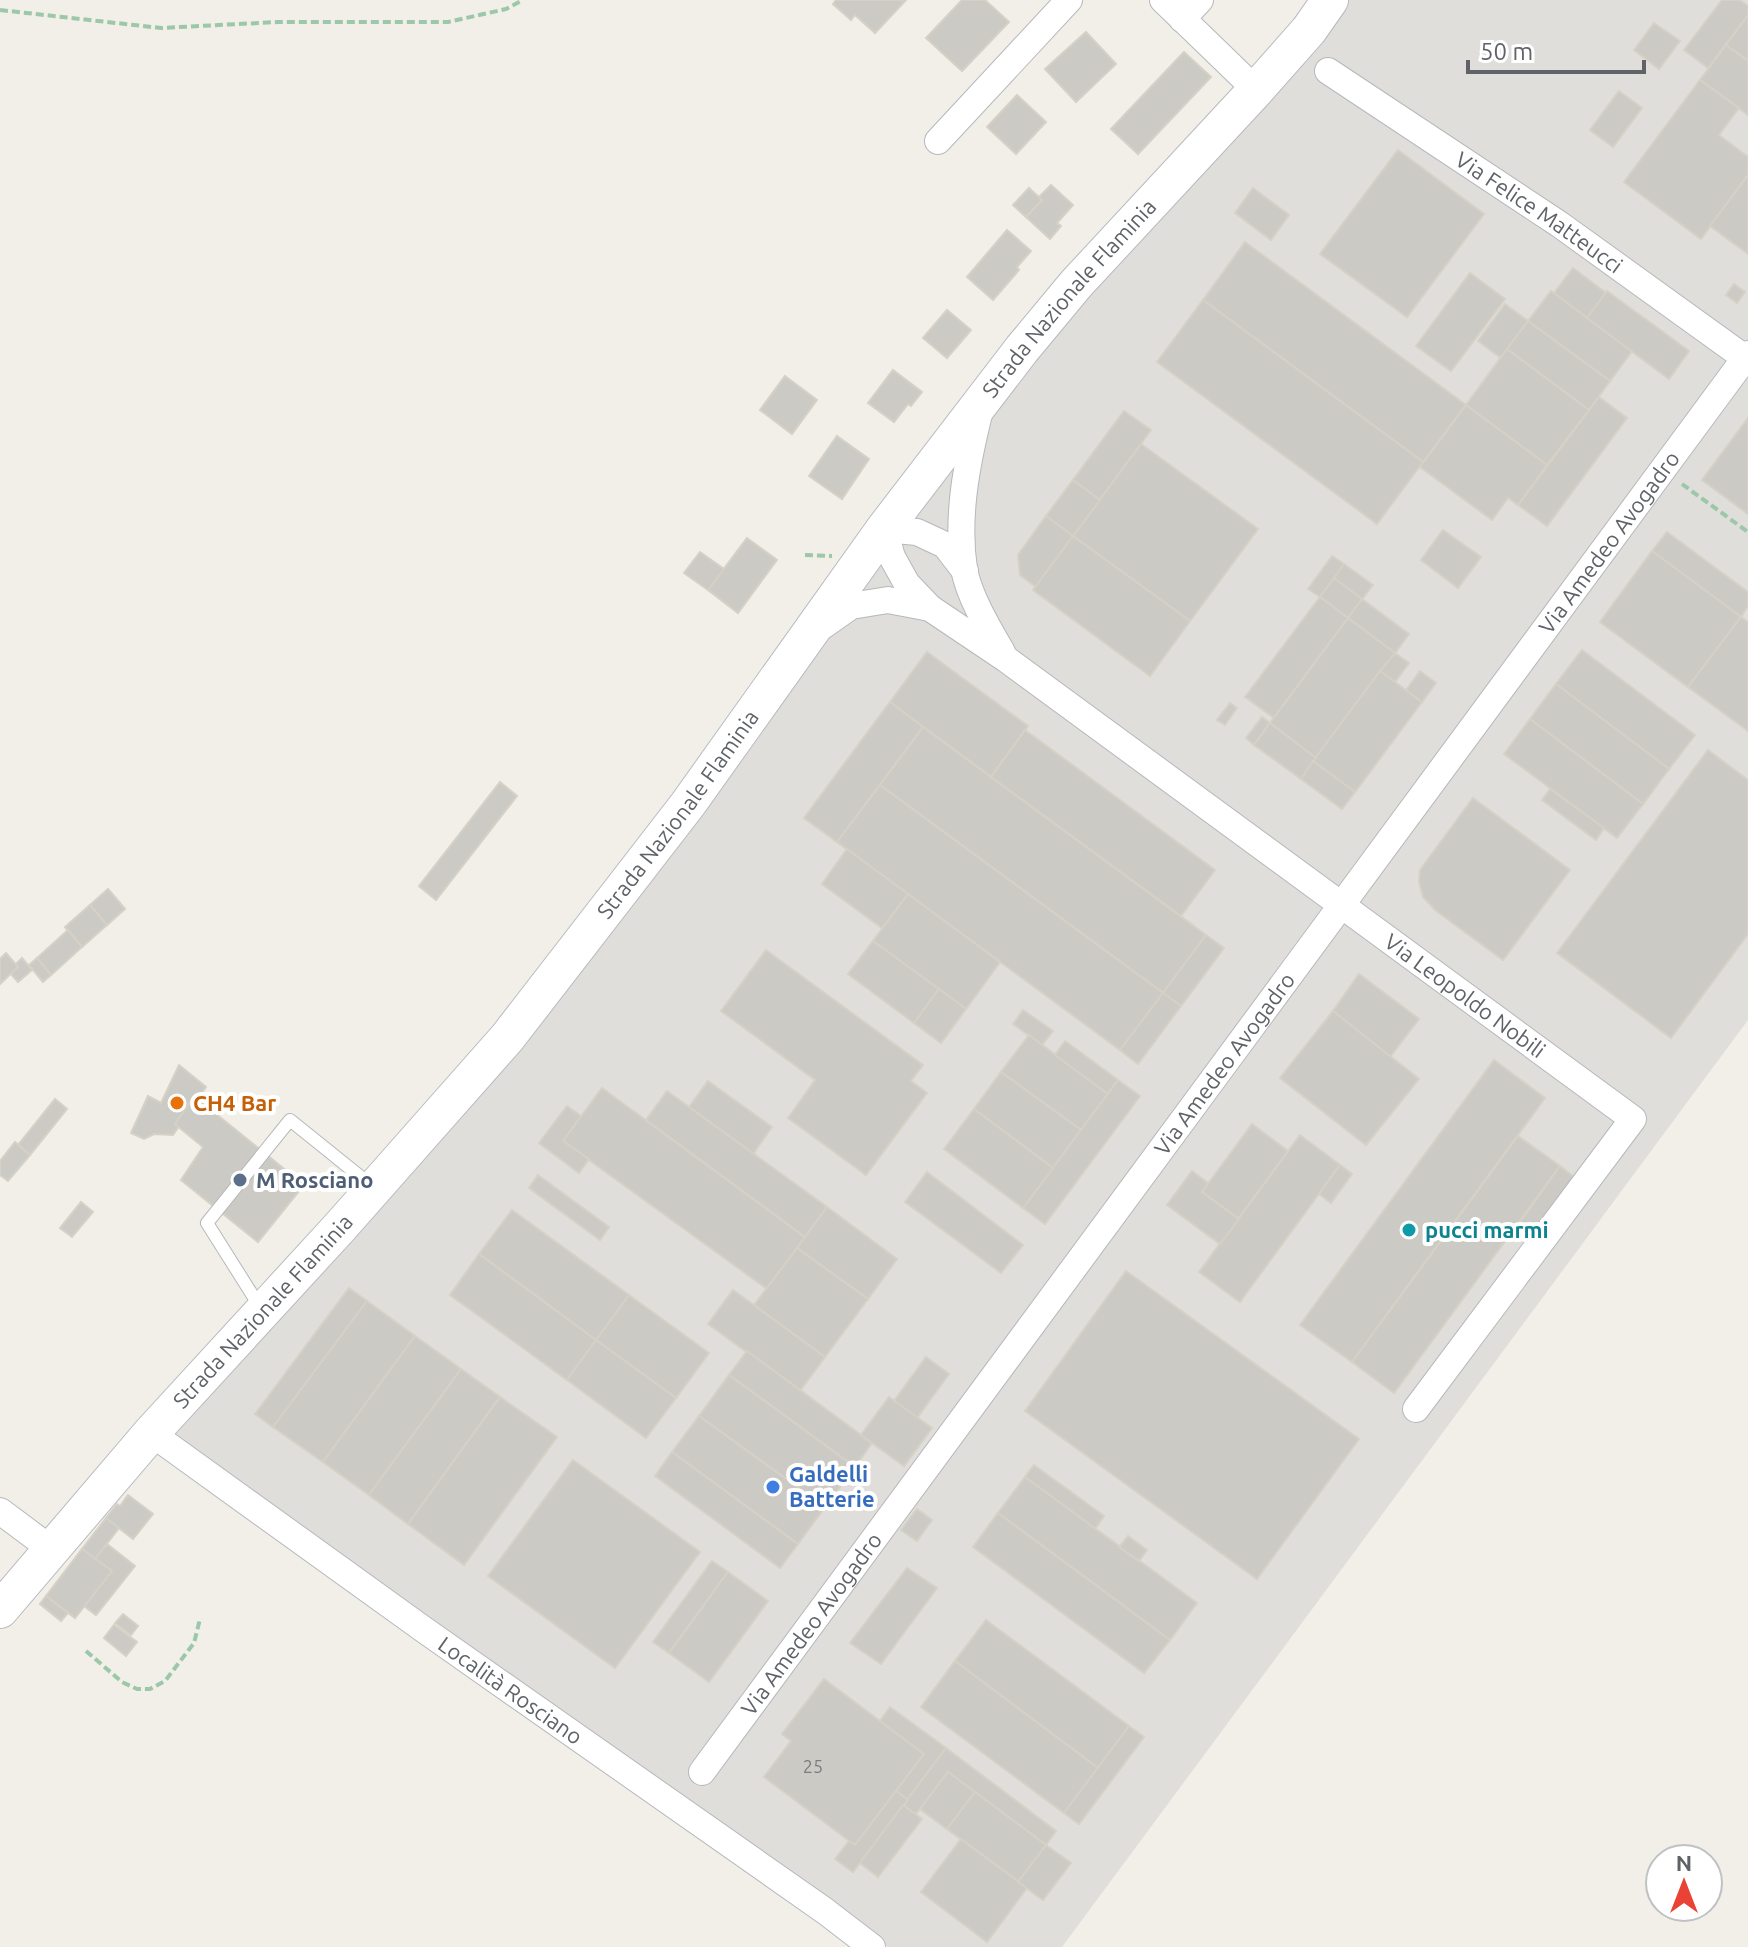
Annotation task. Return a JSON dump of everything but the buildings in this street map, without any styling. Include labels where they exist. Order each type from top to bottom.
[{"type":"main road","name":"Strada Nazionale Flaminia","points":[[0,1610],[151,1433],[507,1038],[688,804],[884,529],[982,400],[1076,284],[1256,90],[1309,30],[1330,0]]},
{"type":"street","points":[[938,141],[1069,0]]},
{"type":"street","points":[[1163,0],[1191,10],[1256,90]]},
{"type":"street","name":"Via Felice Matteucci","points":[[1328,71],[1559,224],[1746,356]]},
{"type":"street","name":"Via Amedeo Avogadro","points":[[702,1772],[1746,356]]},
{"type":"street","name":"Via Leopoldo Nobili","points":[[982,400],[969,456],[961,516],[965,571],[981,615],[1006,659]]},
{"type":"street","name":"Via Leopoldo Nobili","points":[[965,571],[945,545],[917,532],[884,529],[892,557],[907,584],[930,608],[1006,659],[1633,1119],[1416,1409]]},
{"type":"street","name":"Via Leopoldo Nobili","points":[[808,636],[851,606],[888,600],[930,608]]},
{"type":"street","name":"Località Rosciano","points":[[151,1433],[872,1947]]},
{"type":"street","points":[[0,1511],[51,1549]]},
{"type":"lane","points":[[262,1312],[207,1223],[290,1120],[374,1188]]},
{"type":"path","points":[[0,10],[161,28],[278,22],[448,22],[506,9],[523,0]]},
{"type":"path","points":[[1662,469],[1748,532]]},
{"type":"path","points":[[86,1651],[122,1682],[137,1689],[150,1689],[165,1681],[194,1643],[200,1619]]},
{"type":"shaded area","points":[[1344,0],[1748,0],[1748,1020],[1062,1947],[888,1947],[165,1435],[996,402]]},
{"type":"place","name":"CH4 Bar","points":[[177,1103]]},
{"type":"place","name":"M Rosciano","points":[[240,1180]]},
{"type":"place","name":"pucci marmi","points":[[1409,1230]]},
{"type":"place","name":"Galdelli Batterie","points":[[773,1487]]}]
